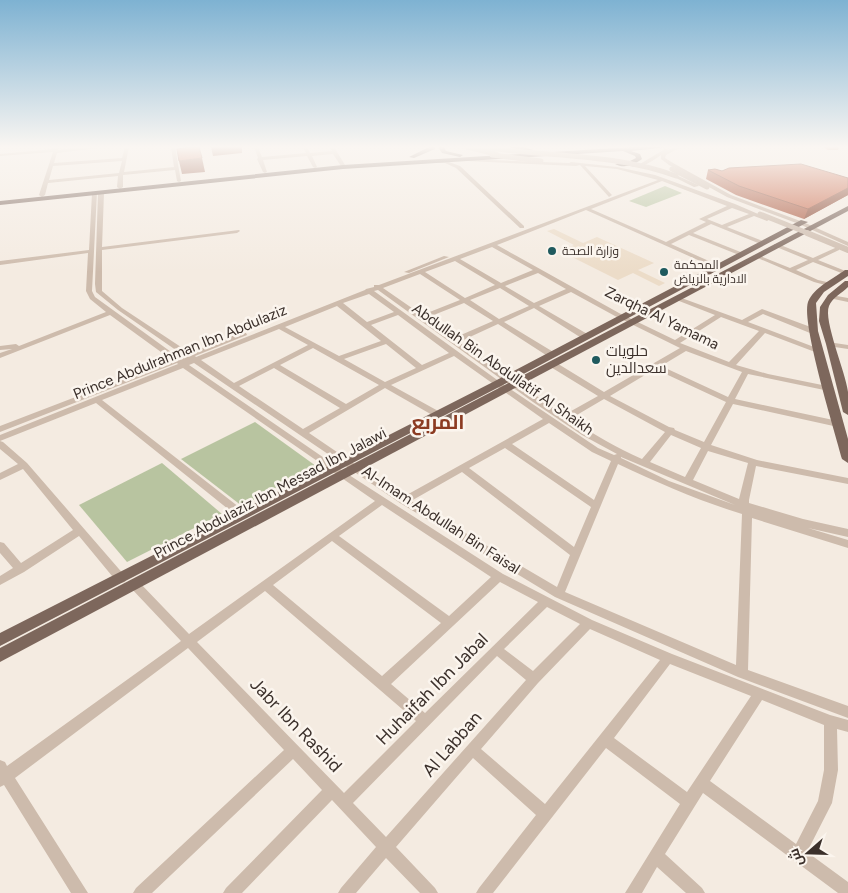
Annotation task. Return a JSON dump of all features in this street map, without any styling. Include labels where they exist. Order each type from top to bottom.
[{"type":"main road","points":[[0,201],[104,189]]},
{"type":"main road","points":[[0,201],[139,189]]},
{"type":"main road","points":[[15,198],[87,192],[80,195]]},
{"type":"main road","name":"Prince Abdulaziz Ibn Messad Ibn Jalawi","points":[[0,655],[134,584],[343,468],[628,319],[718,267],[776,245],[801,227],[848,200]]},
{"type":"main road","name":"Prince Abdulaziz Ibn Messad Ibn Jalawi","points":[[552,359],[586,337],[676,298],[750,256],[763,243],[848,208]]},
{"type":"main road","points":[[847,282],[829,284],[821,290],[812,303],[813,331],[848,459]]},
{"type":"main road","points":[[847,282],[831,297],[824,308],[823,321],[846,397],[848,412]]},
{"type":"main road","points":[[343,468],[437,414],[505,384]]},
{"type":"main road","name":"Prince Abdulaziz Ibn Messad Ibn Jalawi","points":[[0,640],[121,579],[242,514],[343,468]]},
{"type":"street","points":[[42,195],[44,189]]},
{"type":"street","points":[[481,189],[522,228]]},
{"type":"street","points":[[602,189],[609,196]]},
{"type":"street","name":"Prince Abdulrahman Ibn Abdulaziz","points":[[193,358],[281,327],[372,288],[422,273],[626,189]]},
{"type":"street","name":"Prince Abdulrahman Ibn Abdulaziz","points":[[0,429],[193,358],[522,228],[640,189]]},
{"type":"street","points":[[687,189],[703,194]]},
{"type":"street","points":[[689,189],[801,227],[838,249]]},
{"type":"street","points":[[697,189],[848,248]]},
{"type":"street","points":[[701,189],[710,194]]},
{"type":"street","points":[[706,189],[759,213]]},
{"type":"street","points":[[711,189],[752,206]]},
{"type":"street","points":[[716,189],[848,248]]},
{"type":"street","points":[[617,192],[624,195]]},
{"type":"street","name":"Al-Imam Abdullah Bin Faisal","points":[[98,193],[95,250],[89,291],[92,298],[180,363],[262,419],[559,594],[742,674],[848,712]]},
{"type":"street","points":[[733,205],[702,219],[763,243]]},
{"type":"street","points":[[583,208],[718,267]]},
{"type":"street","points":[[722,227],[759,213]]},
{"type":"street","points":[[666,244],[710,222]]},
{"type":"street","points":[[0,263],[237,231]]},
{"type":"street","points":[[689,233],[791,270],[821,290]]},
{"type":"street","name":"Zarqha Al Yamama","points":[[493,245],[675,343],[746,371],[829,389]]},
{"type":"street","points":[[776,245],[813,260],[847,282]]},
{"type":"street","points":[[791,270],[838,249],[848,248]]},
{"type":"street","name":"Al-Imam Abdullah Bin Faisal","points":[[95,250],[99,292],[120,309],[303,433],[382,501],[499,577],[588,623],[668,658],[830,722],[848,726]]},
{"type":"street","points":[[750,256],[808,280],[829,284]]},
{"type":"street","points":[[456,259],[586,337]]},
{"type":"street","points":[[421,318],[539,270]]},
{"type":"street","points":[[422,273],[498,321],[603,396],[671,430],[707,446],[753,461],[848,481]]},
{"type":"street","name":"Abdullah Bin Abdullatif Al Shaikh","points":[[372,288],[400,312],[455,353],[564,419],[617,456],[644,463],[747,509]]},
{"type":"street","name":"Abdullah Bin Abdullatif Al Shaikh","points":[[372,288],[454,341],[548,420],[666,483],[835,536],[848,544]]},
{"type":"street","points":[[454,341],[572,289]]},
{"type":"street","points":[[831,297],[848,300]]},
{"type":"street","points":[[676,298],[818,350]]},
{"type":"street","points":[[338,304],[422,368]]},
{"type":"street","points":[[742,323],[762,311],[813,331]]},
{"type":"street","points":[[0,356],[111,312]]},
{"type":"street","points":[[366,325],[400,312]]},
{"type":"street","points":[[675,343],[720,315]]},
{"type":"street","points":[[281,327],[437,414]]},
{"type":"street","points":[[731,365],[763,331]]},
{"type":"street","points":[[338,359],[387,341]]},
{"type":"street","points":[[0,348],[34,344]]},
{"type":"street","points":[[831,344],[848,347]]},
{"type":"street","points":[[234,386],[314,345]]},
{"type":"street","points":[[564,419],[687,347]]},
{"type":"street","points":[[303,433],[384,385],[455,353]]},
{"type":"street","name":"Prince Abdulrahman Ibn Abdulaziz","points":[[0,438],[180,363]]},
{"type":"street","points":[[274,365],[345,407]]},
{"type":"street","points":[[655,366],[731,401],[838,424]]},
{"type":"street","points":[[687,482],[746,371]]},
{"type":"street","points":[[96,399],[242,514]]},
{"type":"street","points":[[244,406],[254,406],[256,403],[253,400]]},
{"type":"street","points":[[262,419],[260,416],[263,413],[272,412]]},
{"type":"street","points":[[403,502],[548,420]]},
{"type":"street","points":[[644,463],[671,430]]},
{"type":"street","points":[[0,444],[24,465],[121,579]]},
{"type":"street","points":[[506,444],[595,505]]},
{"type":"street","points":[[559,594],[617,456]]},
{"type":"street","points":[[742,674],[747,509],[744,500],[753,461]]},
{"type":"street","points":[[0,477],[24,465]]},
{"type":"street","points":[[462,468],[576,554]]},
{"type":"street","points":[[80,893],[2,775],[382,501]]},
{"type":"street","points":[[0,581],[79,531]]},
{"type":"street","name":"Abdullah Bin Abdullatif Al Shaikh","points":[[835,536],[848,533]]},
{"type":"street","points":[[332,536],[449,622]]},
{"type":"street","points":[[0,546],[20,569]]},
{"type":"street","points":[[382,684],[499,577]]},
{"type":"street","name":"Jabr Ibn Rashid","points":[[134,584],[430,893]]},
{"type":"street","points":[[266,585],[425,721]]},
{"type":"street","name":"Huhaifah Ibn Jabal","points":[[344,803],[496,649],[546,602]]},
{"type":"street","name":"Al Labban","points":[[346,893],[534,679],[588,623]]},
{"type":"street","points":[[633,642],[639,629]]},
{"type":"street","points":[[496,649],[534,679]]},
{"type":"street","points":[[484,893],[668,658]]},
{"type":"street","points":[[633,893],[759,694]]},
{"type":"street","points":[[798,854],[825,803],[831,770],[830,722]]},
{"type":"street","points":[[605,738],[689,802]]},
{"type":"street","points":[[472,749],[546,814]]},
{"type":"street","points":[[141,893],[293,750]]},
{"type":"street","points":[[701,783],[848,891]]},
{"type":"street","points":[[231,893],[332,790]]},
{"type":"street","points":[[656,856],[697,893]]},
{"type":"green space","points":[[659,189],[671,189],[682,193],[646,207],[629,201]]},
{"type":"green space","points":[[255,422],[316,466],[242,506],[181,459]]},
{"type":"green space","points":[[162,463],[222,514],[127,562],[79,505]]},
{"type":"shaded area","points":[[554,229],[583,243],[597,237],[654,263],[638,270],[665,283],[659,286],[633,273],[618,280],[560,251],[574,245],[547,231]]},
{"type":"building","points":[[747,189],[847,189],[808,209]]},
{"type":"place","name":"وزارة الصحة","points":[[552,251]]},
{"type":"place","name":"المحكمة الادارية بالرياض","points":[[664,272]]},
{"type":"place","name":"حلويات سعدالدين","points":[[596,360]]},
{"type":"district","name":"المربع","points":[[438,422]]}]
